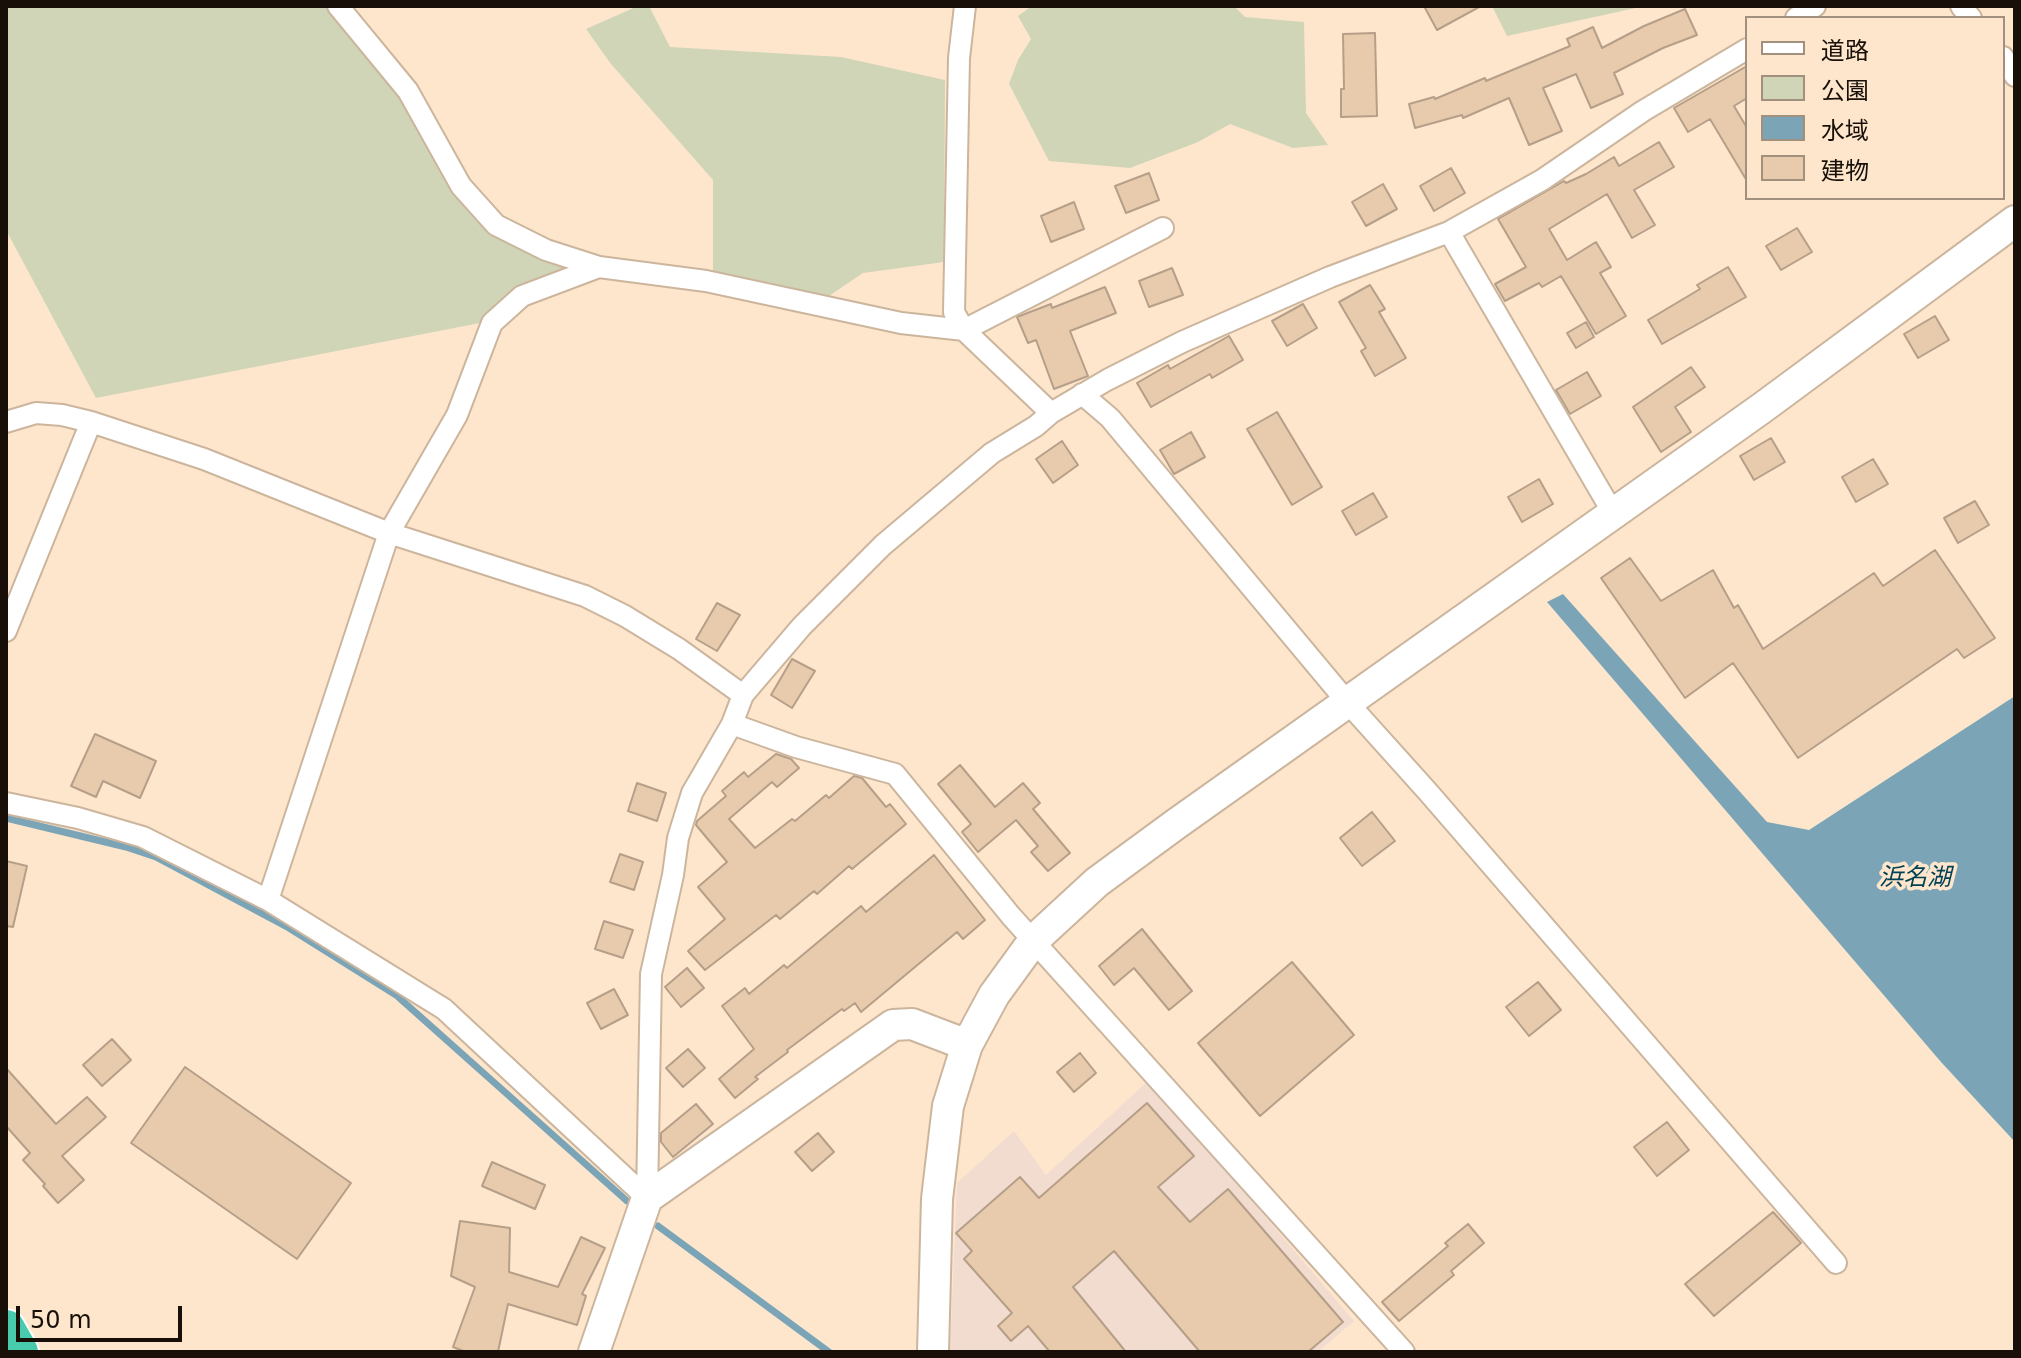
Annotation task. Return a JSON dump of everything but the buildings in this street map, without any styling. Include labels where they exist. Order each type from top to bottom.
[{"type":"street","points":[[338,6],[408,91],[461,186],[496,225],[546,250],[599,267],[706,281],[901,323],[964,330],[1163,228]]},
{"type":"street","points":[[965,6],[959,58],[954,312],[964,330],[1051,413]]},
{"type":"street","points":[[594,1352],[647,1198],[651,974],[682,823],[692,793],[732,724],[743,695],[802,626],[883,545],[992,453],[1082,394],[1182,342],[1330,277],[1449,232],[1542,180],[1643,111],[1745,50]]},
{"type":"street","points":[[933,1352],[937,1199],[948,1106],[967,1045],[994,995],[1034,940],[1097,882],[1762,408],[2015,221]]},
{"type":"street","points":[[1449,232],[1613,513]]},
{"type":"street","points":[[268,900],[389,533],[457,415],[492,323],[522,296],[599,267]]},
{"type":"street","points":[[1082,394],[1110,418],[1348,703],[1836,1263]]},
{"type":"street","points":[[6,422],[36,413],[91,422],[204,459],[389,533],[585,596],[666,640],[743,695]]},
{"type":"street","points":[[6,631],[91,422]]},
{"type":"street","points":[[732,724],[796,747],[895,774],[1034,940],[1404,1352]]},
{"type":"street","points":[[6,803],[78,818],[143,837],[268,900],[444,1009],[647,1198]]},
{"type":"street","points":[[647,1198],[893,1025],[912,1024],[967,1045]]},
{"type":"shaded area","points":[[1149,1080],[1354,1321],[1318,1352],[950,1352],[957,1183],[1014,1131],[1046,1175]]},
{"type":"green space","points":[[6,6],[346,6],[485,212],[575,276],[490,321],[96,398],[6,230]]},
{"type":"green space","points":[[638,6],[649,6],[670,47],[841,57],[945,80],[944,262],[863,273],[826,298],[713,282],[713,180],[611,64],[586,29]]},
{"type":"green space","points":[[1032,6],[1234,6],[1245,17],[1304,22],[1306,113],[1328,145],[1293,148],[1230,124],[1198,142],[1130,168],[1049,161],[1009,84],[1018,60],[1031,39],[1018,16]]},
{"type":"green space","points":[[1492,6],[1645,6],[1507,36]]},
{"type":"water","name":"浜名湖","points":[[1563,594],[1767,822],[1809,830],[2015,696],[2015,1142],[1941,1062],[1547,602]]},
{"type":"waterway","points":[[6,818],[156,857],[289,928],[396,995],[627,1201]]},
{"type":"waterway","points":[[658,1226],[829,1352]]}]
